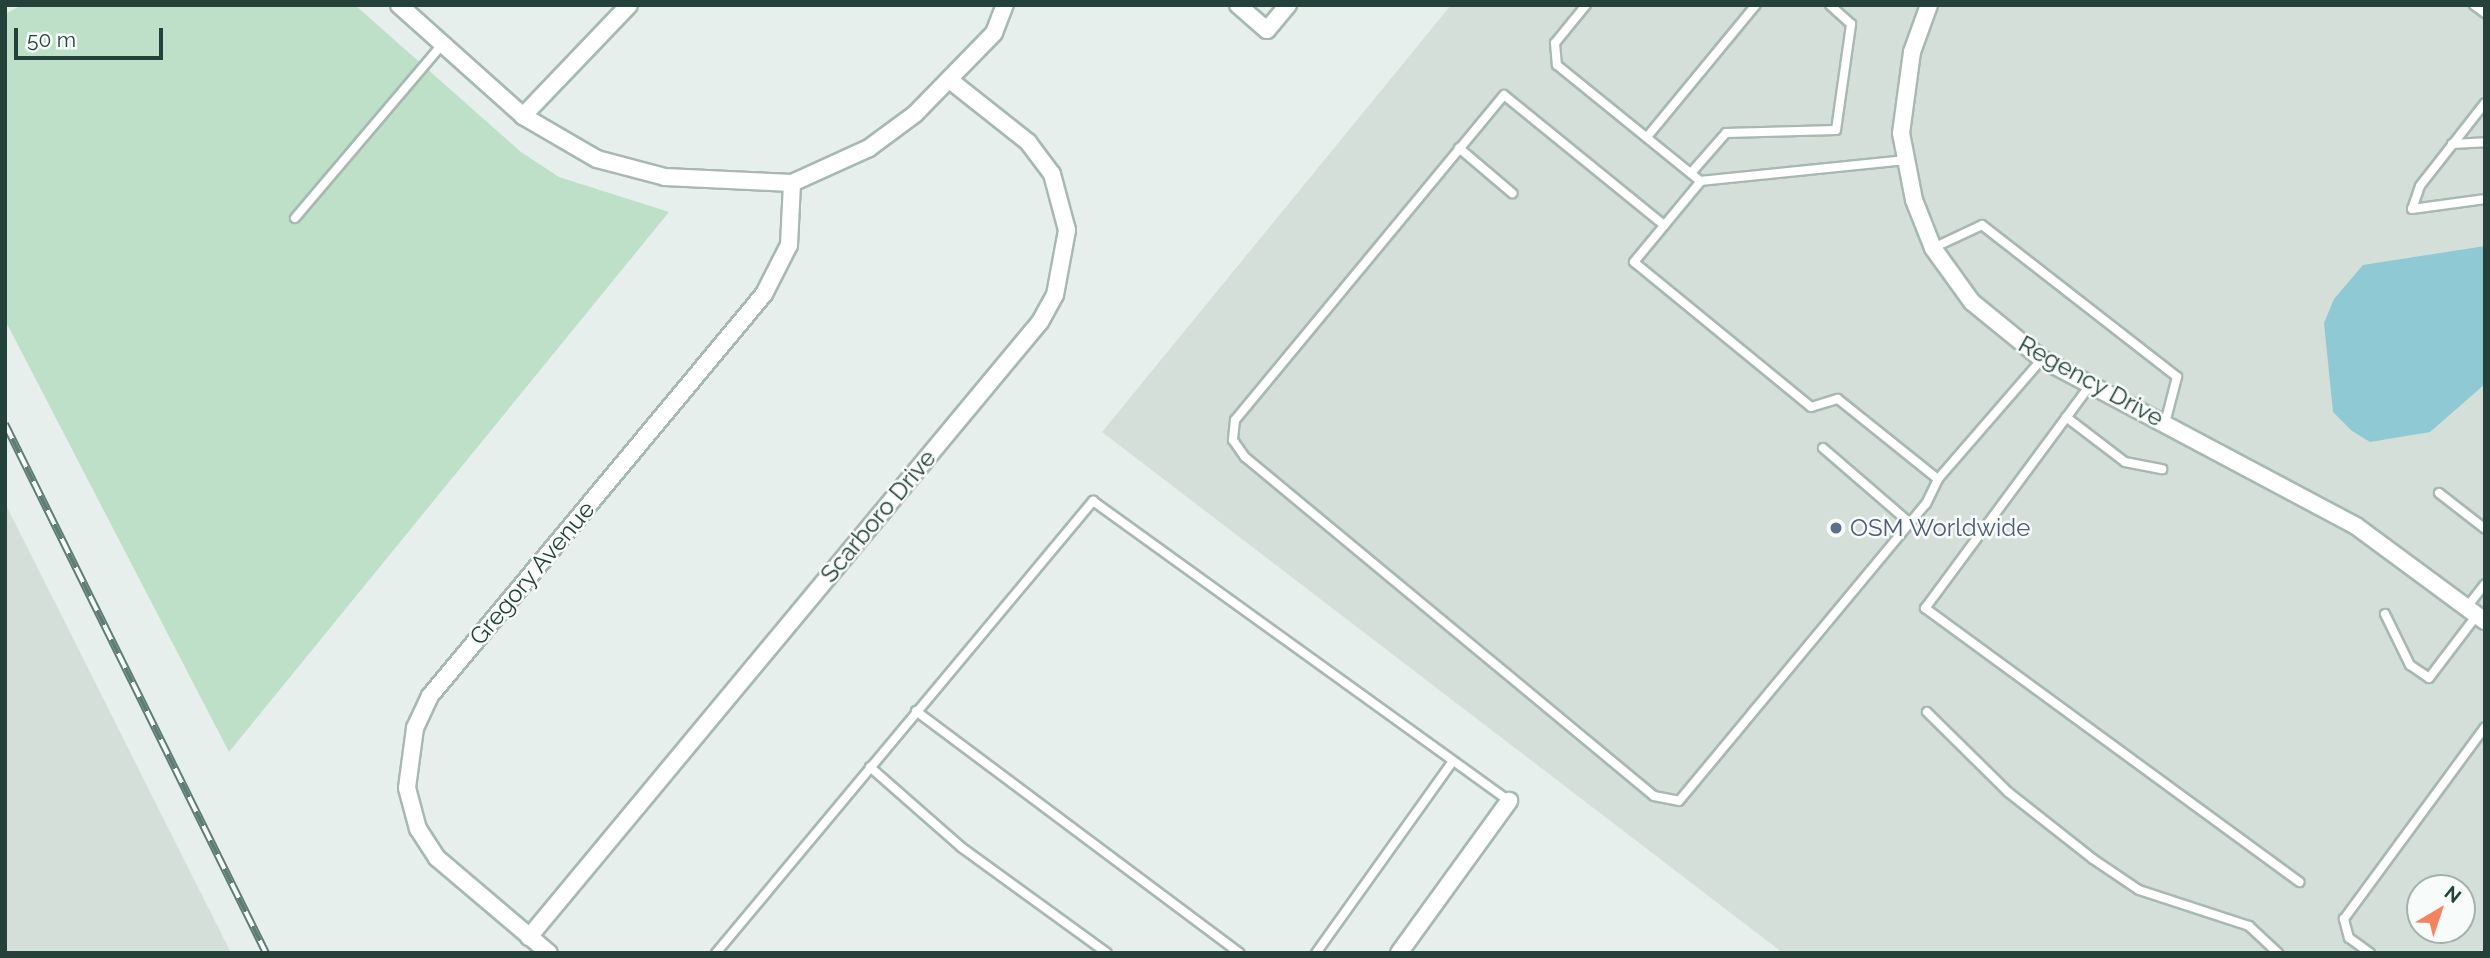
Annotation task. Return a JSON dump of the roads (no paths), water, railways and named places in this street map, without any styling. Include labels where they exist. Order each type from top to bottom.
[{"type":"street","points":[[399,5],[441,46],[523,116],[597,159],[664,177],[792,183],[869,148],[951,81],[994,33],[1005,5]]},
{"type":"street","points":[[523,116],[629,5]]},
{"type":"street","points":[[1238,5],[1268,30],[1288,5]]},
{"type":"street","name":"Regency Drive","points":[[1929,5],[1906,78],[1901,132],[1906,160],[1933,248],[1972,302],[2042,359],[2356,526],[2476,614]]},
{"type":"street","name":"Scarboro Drive","points":[[529,937],[1040,322],[1055,295],[1067,230],[1052,174],[1028,142],[951,81]]},
{"type":"street","name":"Gregory Avenue","points":[[549,953],[437,858],[418,829],[407,788],[415,728],[430,696],[764,294],[789,245],[792,183]]},
{"type":"street","points":[[1399,953],[1509,801]]},
{"type":"lane","points":[[1586,5],[1555,43],[1553,58],[1701,181]]},
{"type":"lane","points":[[1647,137],[1756,5]]},
{"type":"lane","points":[[1691,173],[1726,133],[1836,130],[1851,24],[1830,5]]},
{"type":"lane","points":[[2474,5],[2485,13]]},
{"type":"lane","points":[[295,218],[441,46]]},
{"type":"lane","points":[[1664,225],[1504,94],[1235,420],[1233,440],[1245,457],[1654,796],[1679,801],[1910,523],[1938,480],[2042,359]]},
{"type":"lane","points":[[2485,103],[2420,186],[2412,209],[2485,199]]},
{"type":"lane","points":[[2452,144],[2485,142]]},
{"type":"lane","points":[[1460,148],[1512,192]]},
{"type":"lane","points":[[1906,160],[1701,181],[1634,262],[1811,407],[1838,399],[1938,480]]},
{"type":"lane","points":[[1933,248],[1982,225],[2177,377],[2165,423]]},
{"type":"lane","points":[[2091,384],[1925,608],[2299,882]]},
{"type":"lane","points":[[2066,417],[2125,462],[2162,469]]},
{"type":"lane","points":[[1823,448],[1910,523]]},
{"type":"lane","points":[[2439,493],[2485,529]]},
{"type":"lane","points":[[716,953],[1093,501],[1509,801]]},
{"type":"lane","points":[[2385,614],[2410,664],[2429,678],[2476,614],[2485,584]]},
{"type":"lane","points":[[916,711],[1239,953]]},
{"type":"lane","points":[[1927,712],[2008,792],[2093,859],[2139,890],[2249,926],[2278,953]]},
{"type":"lane","points":[[2370,953],[2349,937],[2344,919],[2485,727]]},
{"type":"lane","points":[[1317,953],[1452,762]]},
{"type":"lane","points":[[870,767],[961,847],[1107,953]]},
{"type":"water","points":[[2485,246],[2485,384],[2430,432],[2370,442],[2352,431],[2333,412],[2324,323],[2334,299],[2363,265]]},
{"type":"railway","points":[[5,424],[266,953]]},
{"type":"place","name":"OSM Worldwide","points":[[1836,528]]}]
